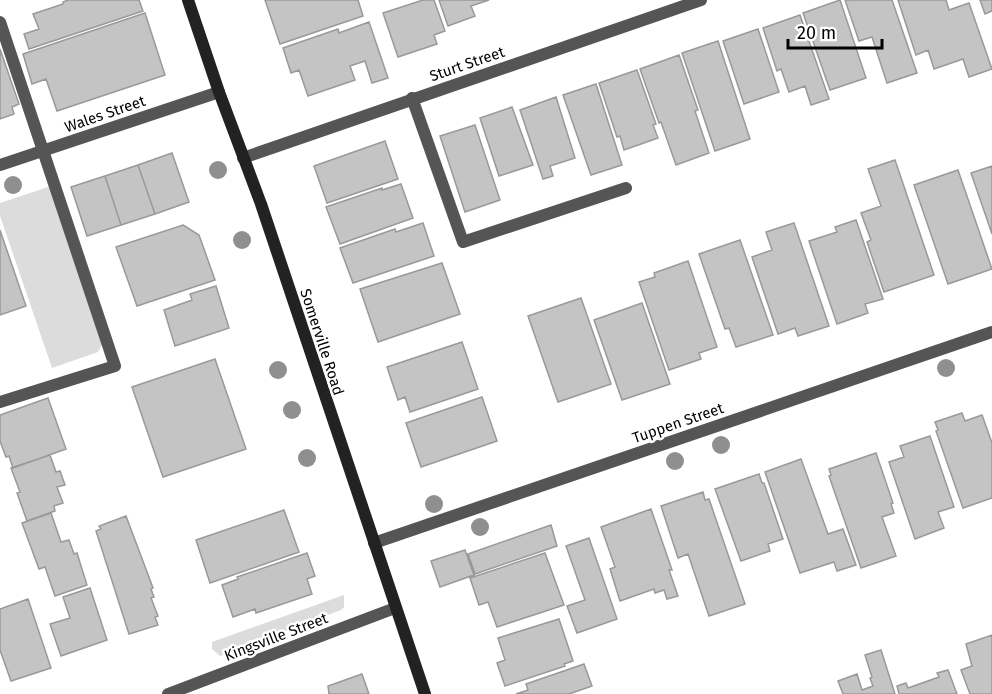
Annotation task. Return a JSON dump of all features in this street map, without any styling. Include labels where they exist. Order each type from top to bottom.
[{"type":"main road","name":"Somerville Road","points":[[188,0],[219,92],[261,204],[425,694]]},
{"type":"street","name":"Sturt Street","points":[[243,158],[701,0]]},
{"type":"street","points":[[0,22],[115,366],[0,402]]},
{"type":"street","name":"Wales Street","points":[[0,165],[219,92]]},
{"type":"street","points":[[412,98],[463,242],[626,188]]},
{"type":"street","name":"Tuppen Street","points":[[374,543],[992,332]]},
{"type":"street","name":"Kingsville Street","points":[[168,694],[395,608]]},
{"type":"shaded area","points":[[51,186],[104,340],[98,352],[52,368],[0,216],[0,203]]},
{"type":"shaded area","points":[[344,595],[344,607],[341,610],[220,656],[212,649],[212,642]]},
{"type":"building","points":[[68,0],[139,0],[143,11],[29,49],[24,34],[39,29],[33,14],[63,4]]},
{"type":"building","points":[[265,0],[358,0],[363,16],[280,44]]},
{"type":"building","points":[[423,0],[434,0],[445,31],[434,35],[437,44],[398,57],[383,13]]},
{"type":"building","points":[[439,0],[489,0],[471,6],[475,16],[448,26]]},
{"type":"building","points":[[840,0],[866,78],[830,90],[803,13]]},
{"type":"building","points":[[845,0],[892,0],[917,73],[887,83],[872,37],[859,41]]},
{"type":"building","points":[[898,0],[946,0],[949,10],[969,3],[992,69],[969,77],[963,59],[934,69],[928,50],[916,55]]},
{"type":"building","points":[[980,0],[992,0],[992,11],[985,14]]},
{"type":"building","points":[[145,13],[165,75],[57,111],[46,79],[32,84],[23,54]]},
{"type":"building","points":[[800,15],[829,99],[811,105],[805,86],[789,92],[781,69],[777,71],[763,28]]},
{"type":"building","points":[[369,22],[388,78],[372,83],[365,61],[350,66],[355,80],[308,96],[299,70],[291,73],[283,48],[338,29],[339,33]]},
{"type":"building","points":[[758,29],[779,92],[744,104],[723,41]]},
{"type":"building","points":[[718,41],[750,139],[715,151],[682,53]]},
{"type":"building","points":[[0,49],[19,104],[12,107],[14,114],[0,119]]},
{"type":"building","points":[[679,55],[698,110],[695,111],[709,153],[676,165],[640,69]]},
{"type":"building","points":[[637,70],[656,124],[653,125],[658,138],[624,150],[620,136],[617,137],[599,83]]},
{"type":"building","points":[[596,84],[622,165],[591,175],[563,95]]},
{"type":"building","points":[[556,97],[575,158],[550,166],[553,176],[543,179],[520,110]]},
{"type":"building","points":[[512,107],[533,165],[499,176],[480,118]]},
{"type":"building","points":[[475,125],[500,200],[465,212],[440,136]]},
{"type":"building","points":[[385,141],[398,179],[327,203],[314,166]]},
{"type":"building","points":[[172,153],[189,202],[155,214],[138,165]]},
{"type":"building","points":[[895,160],[934,275],[884,292],[867,242],[871,240],[861,213],[881,206],[868,169]]},
{"type":"building","points":[[138,165],[155,214],[121,225],[105,176]]},
{"type":"building","points":[[992,166],[992,234],[971,173]]},
{"type":"building","points":[[958,170],[992,269],[948,284],[914,185]]},
{"type":"building","points":[[105,176],[121,225],[87,236],[71,187]]},
{"type":"building","points":[[401,184],[413,218],[340,244],[326,207]]},
{"type":"building","points":[[856,220],[883,299],[865,304],[868,313],[837,324],[809,241],[837,232],[835,227]]},
{"type":"building","points":[[423,223],[434,256],[353,283],[340,248],[395,229],[396,232]]},
{"type":"building","points":[[794,223],[829,326],[798,336],[795,328],[778,334],[752,257],[772,250],[766,232]]},
{"type":"building","points":[[183,225],[199,235],[215,280],[137,306],[116,247]]},
{"type":"building","points":[[0,230],[26,306],[0,315]]},
{"type":"building","points":[[740,240],[773,335],[736,347],[729,328],[725,329],[699,254]]},
{"type":"building","points":[[688,261],[717,347],[699,353],[701,359],[669,370],[639,282],[655,277],[654,273]]},
{"type":"building","points":[[442,263],[460,314],[378,342],[360,289]]},
{"type":"building","points":[[216,286],[229,328],[175,346],[164,310],[192,300],[190,294]]},
{"type":"building","points":[[581,298],[611,384],[558,402],[528,316]]},
{"type":"building","points":[[642,303],[670,384],[622,400],[594,320]]},
{"type":"building","points":[[462,342],[478,389],[410,412],[405,397],[398,400],[387,367]]},
{"type":"building","points":[[215,359],[246,449],[163,477],[132,387]]},
{"type":"building","points":[[482,397],[497,441],[421,467],[406,423]]},
{"type":"building","points":[[48,398],[66,449],[13,468],[0,441],[0,415]]},
{"type":"building","points":[[962,413],[965,421],[982,415],[992,443],[992,498],[963,508],[936,431],[938,430],[935,422]]},
{"type":"building","points":[[930,436],[954,507],[938,512],[944,528],[915,539],[889,462],[904,457],[900,446]]},
{"type":"building","points":[[876,453],[893,503],[891,504],[894,513],[882,517],[896,556],[861,568],[829,476],[831,475],[829,469]]},
{"type":"building","points":[[50,455],[56,472],[60,471],[65,485],[57,487],[63,503],[54,506],[55,511],[27,521],[11,468]]},
{"type":"building","points":[[801,459],[828,534],[843,529],[856,565],[837,571],[834,562],[800,573],[765,472]]},
{"type":"building","points":[[759,474],[783,539],[768,544],[770,551],[741,561],[715,489]]},
{"type":"building","points":[[703,492],[705,500],[709,499],[745,604],[709,616],[688,554],[678,558],[661,506]]},
{"type":"building","points":[[651,509],[672,570],[669,570],[678,596],[667,599],[664,590],[655,593],[654,589],[620,601],[610,569],[615,567],[601,527]]},
{"type":"building","points":[[284,510],[299,552],[210,583],[196,540]]},
{"type":"building","points":[[51,513],[61,542],[69,540],[74,554],[77,553],[87,585],[55,596],[45,567],[39,569],[22,523]]},
{"type":"building","points":[[126,516],[153,588],[151,589],[154,597],[151,598],[158,616],[155,617],[158,625],[129,634],[96,531],[101,529],[99,526]]},
{"type":"building","points":[[551,525],[557,546],[475,574],[468,554]]},
{"type":"building","points":[[589,538],[617,619],[577,633],[567,606],[585,600],[566,546]]},
{"type":"building","points":[[465,550],[474,575],[440,587],[431,561]]},
{"type":"building","points":[[307,553],[315,576],[307,579],[312,594],[256,613],[255,609],[233,617],[222,585],[238,579],[237,577]]},
{"type":"building","points":[[545,553],[564,605],[497,627],[488,602],[479,605],[470,578]]},
{"type":"building","points":[[90,588],[107,640],[61,656],[50,624],[70,618],[63,597]]},
{"type":"building","points":[[28,599],[51,668],[11,681],[0,650],[0,609]]},
{"type":"building","points":[[559,619],[573,661],[564,664],[565,666],[505,686],[497,663],[505,660],[498,638]]},
{"type":"building","points":[[992,635],[992,694],[970,694],[961,670],[972,666],[966,644]]},
{"type":"building","points":[[881,650],[895,694],[843,694],[838,681],[857,674],[862,690],[873,686],[865,655]]},
{"type":"building","points":[[584,664],[592,686],[569,694],[516,694],[528,690],[526,684]]},
{"type":"building","points":[[948,670],[957,694],[899,694],[897,686],[906,683],[908,688],[939,677],[937,673]]},
{"type":"building","points":[[362,674],[369,694],[329,694],[328,686]]}]
